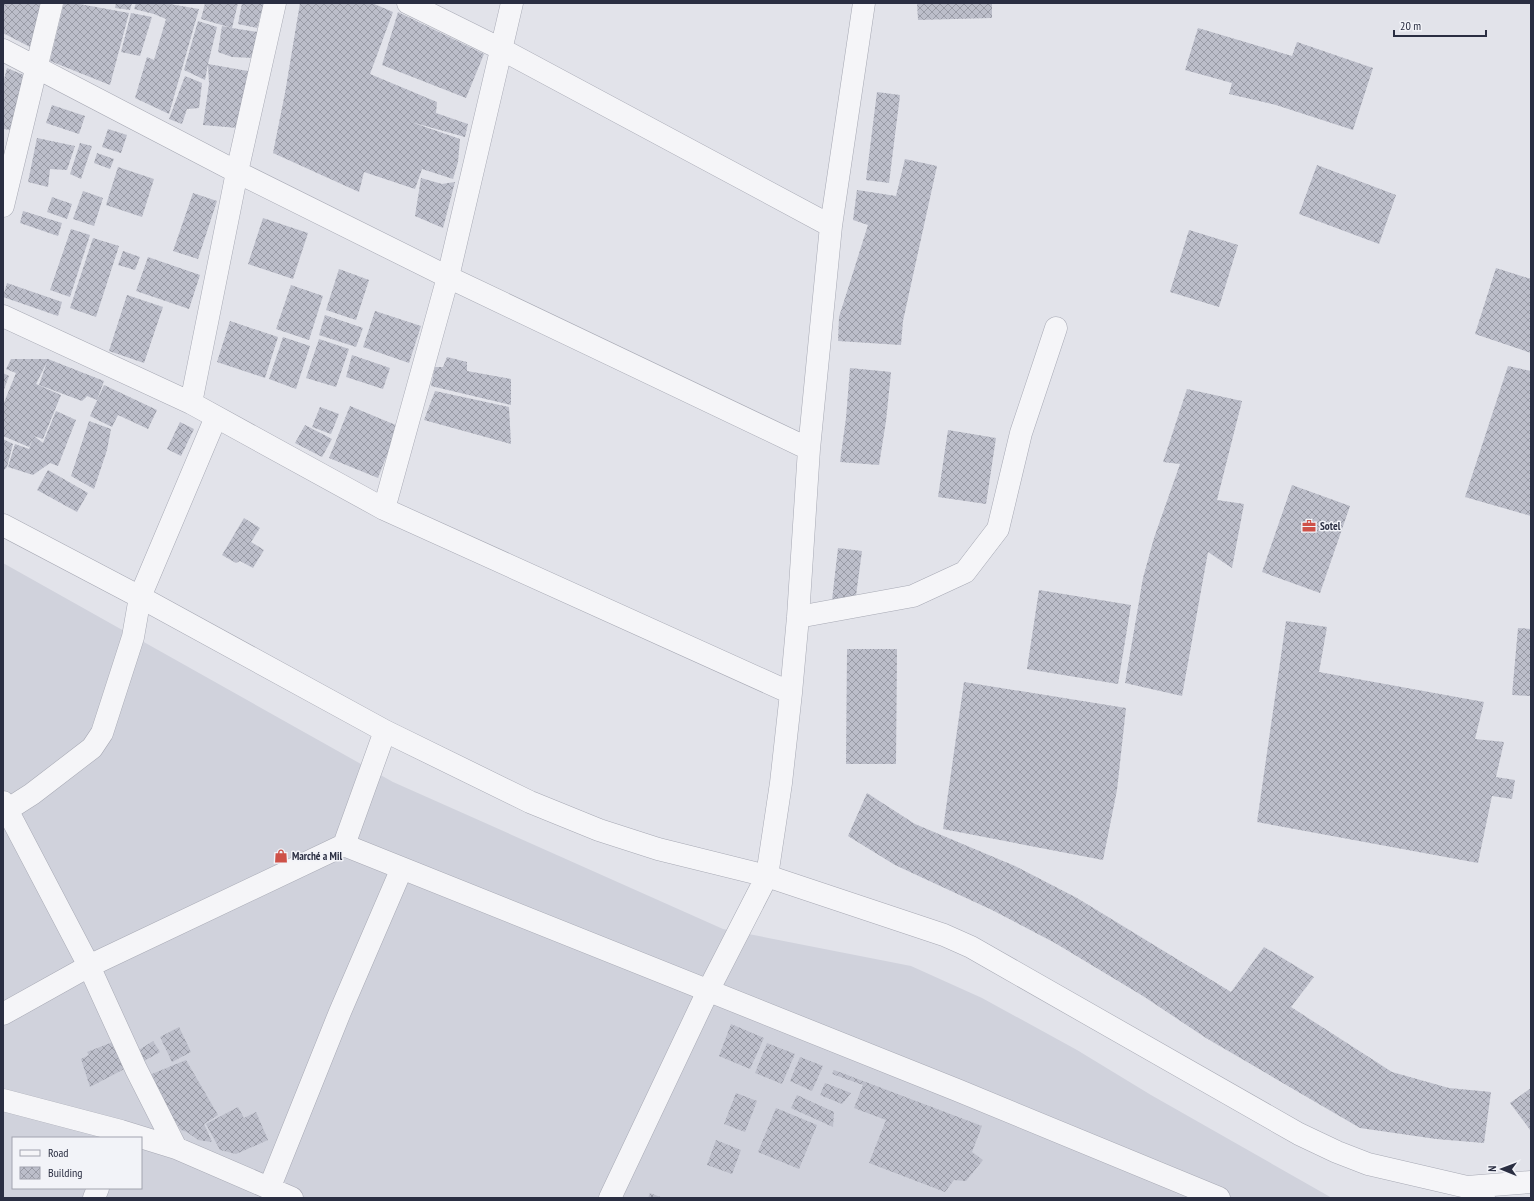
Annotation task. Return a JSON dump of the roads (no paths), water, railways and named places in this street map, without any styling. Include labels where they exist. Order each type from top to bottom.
[{"type":"street","points":[[3,206],[38,67],[52,3]]},
{"type":"street","points":[[191,403],[237,172],[274,3]]},
{"type":"street","points":[[408,3],[501,49],[832,226]]},
{"type":"street","points":[[384,509],[448,277],[512,3]]},
{"type":"street","points":[[610,1198],[708,991],[767,876],[781,783],[791,693],[798,617],[809,449],[832,226],[864,3]]},
{"type":"street","points":[[3,50],[237,172],[448,277],[809,449]]},
{"type":"street","points":[[3,316],[191,403],[384,509],[791,693]]},
{"type":"street","points":[[798,617],[913,596],[965,572],[998,528],[1021,433],[1056,328]]},
{"type":"street","points":[[176,1148],[136,1069],[89,966],[5,806],[32,794],[92,748],[102,733],[132,637],[140,597],[216,417]]},
{"type":"street","points":[[3,524],[385,731],[530,802],[599,830],[658,849],[767,876],[930,930],[970,947],[1299,1134],[1337,1152],[1368,1164],[1476,1193],[1531,1182]]},
{"type":"street","points":[[3,1014],[89,966],[344,846],[385,731]]},
{"type":"street","points":[[344,846],[957,1090],[1219,1198]]},
{"type":"street","points":[[269,1189],[340,1012],[402,868]]},
{"type":"street","points":[[3,1100],[132,1137]]},
{"type":"street","points":[[142,1140],[176,1148],[292,1198]]},
{"type":"place","name":"Sotel","points":[[1309,526]]},
{"type":"place","name":"Marché a Mil","points":[[281,856]]}]
